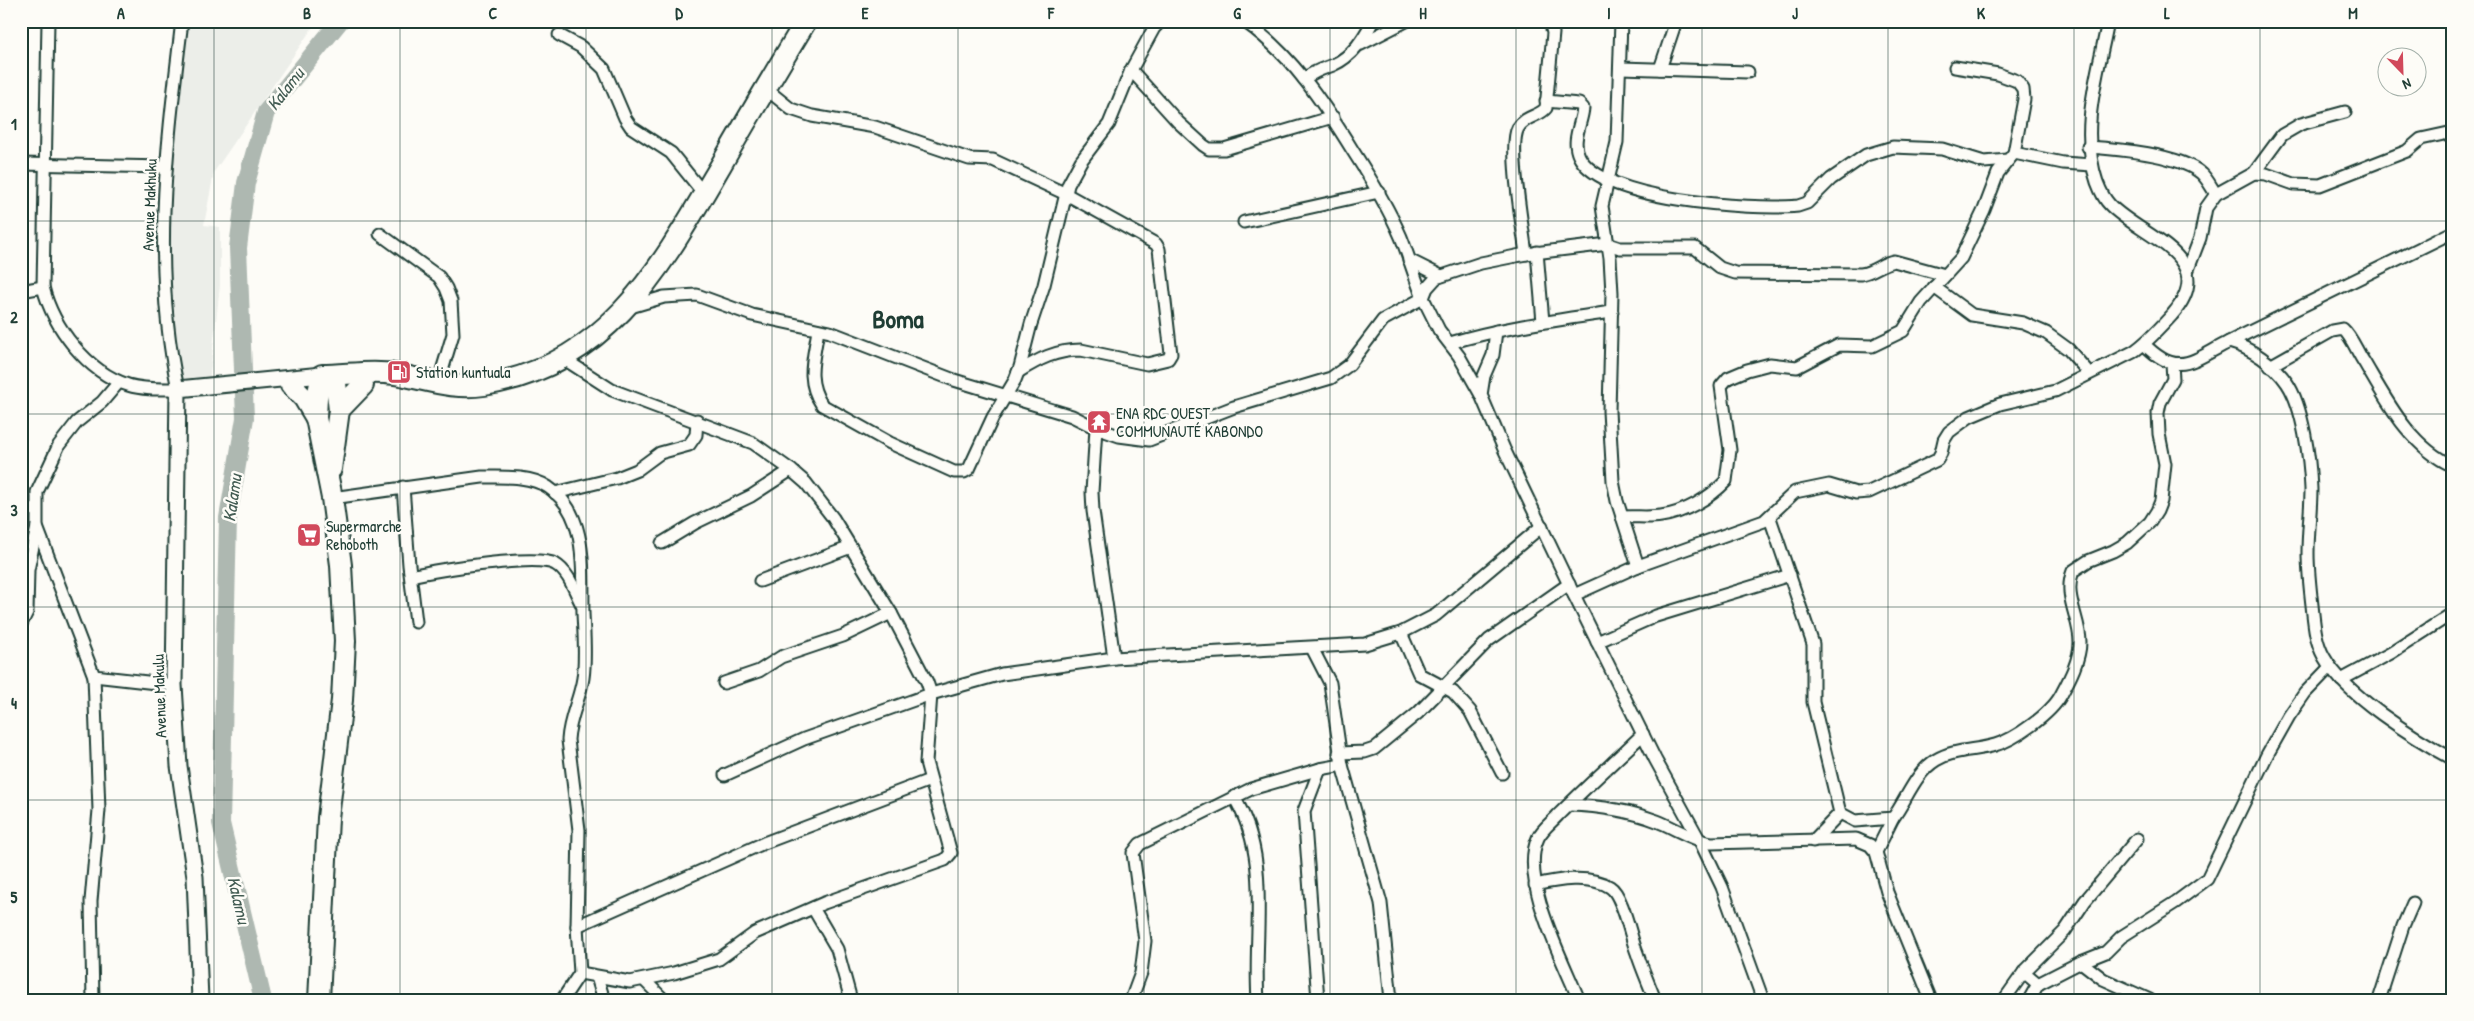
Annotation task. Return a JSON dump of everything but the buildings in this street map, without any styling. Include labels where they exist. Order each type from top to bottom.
[{"type":"highway","points":[[328,382],[393,374],[438,384],[482,385],[531,374],[564,359],[603,331],[626,309],[677,239],[806,21]]},
{"type":"highway","points":[[328,382],[363,385],[396,384],[415,380]]},
{"type":"highway","points":[[277,382],[304,398],[316,418],[332,498],[341,565],[345,641],[342,700],[328,818],[319,1000]]},
{"type":"highway","points":[[328,382],[339,410],[334,457],[328,478]]},
{"type":"highway","points":[[316,418],[328,382]]},
{"type":"highway","points":[[339,410],[363,385]]},
{"type":"main road","points":[[178,389],[277,382],[328,382]]},
{"type":"main road","name":"Avenue Makulu","points":[[178,389],[174,685],[179,766],[195,877],[200,1000]]},
{"type":"street","points":[[48,21],[43,287],[51,314],[90,362],[119,382],[143,388],[178,389]]},
{"type":"street","name":"Avenue Makhuku","points":[[178,389],[165,318],[162,230],[165,168],[182,21]]},
{"type":"street","points":[[818,330],[811,380],[815,395],[822,405],[890,442],[954,472],[964,472],[969,468],[1018,372],[1044,285],[1066,194],[1073,173],[1109,124],[1131,70],[1154,28],[1161,21]]},
{"type":"street","points":[[1244,21],[1265,36],[1288,59],[1304,79],[1333,117],[1379,192],[1409,260],[1423,298],[1439,330],[1450,343],[1481,395],[1504,449],[1597,642],[1722,887],[1762,1000]]},
{"type":"street","points":[[1361,44],[1373,21]]},
{"type":"street","points":[[1304,79],[1315,70],[1336,63],[1361,44],[1406,21]]},
{"type":"street","points":[[1543,322],[1516,174],[1516,134],[1525,120],[1545,110],[1553,33],[1550,21]]},
{"type":"street","points":[[1621,21],[1621,68],[1617,142],[1602,206],[1608,244],[1612,312],[1609,429],[1613,481],[1622,517],[1638,566]]},
{"type":"street","points":[[1660,69],[1676,21]]},
{"type":"street","points":[[1574,595],[1638,566],[1770,518],[1795,492],[1829,485],[1863,493],[1904,476],[1937,460],[1949,432],[1969,417],[2000,404],[2055,390],[2089,373],[2144,344],[2180,306],[2188,284],[2187,272],[2182,259],[2110,205],[2098,183],[2092,165],[2088,147],[2093,96],[2108,21]]},
{"type":"street","points":[[559,35],[582,47],[604,68],[625,118],[631,127],[670,153],[704,194]]},
{"type":"street","points":[[1622,517],[1657,516],[1678,512],[1702,500],[1726,481],[1730,450],[1721,386],[1728,378],[1766,364],[1797,367],[1839,345],[1878,344],[1906,328],[1920,302],[1945,275],[1968,245],[1998,173],[2011,156],[2024,99],[2022,89],[2017,81],[1998,74],[1955,67]]},
{"type":"street","points":[[1621,68],[1748,72]]},
{"type":"street","points":[[1131,70],[1178,122],[1209,149],[1224,149],[1333,117]]},
{"type":"street","points":[[765,88],[791,109],[826,119],[875,127],[970,159],[993,160],[1066,194],[1156,244],[1159,249],[1170,357],[1164,361],[1147,364],[1070,350],[1041,357],[1018,372]]},
{"type":"street","points":[[1546,101],[1579,104],[1583,108],[1576,134],[1578,155],[1588,168],[1608,182],[1681,200],[1713,204],[1792,207],[1807,203],[1830,179],[1866,155],[1893,147],[1942,149],[1984,162],[2011,156],[2092,165]]},
{"type":"street","points":[[2187,272],[2200,238],[2206,208],[2216,194],[2254,173],[2282,135],[2309,121],[2345,112]]},
{"type":"street","points":[[2254,173],[2266,174],[2294,184],[2320,185],[2407,151],[2421,139],[2453,132]]},
{"type":"street","points":[[2088,147],[2141,152],[2167,159],[2201,173],[2216,194]]},
{"type":"street","points":[[21,164],[165,168]]},
{"type":"street","points":[[1244,222],[1379,192]]},
{"type":"street","points":[[2144,344],[2162,360],[2172,364],[2191,362],[2453,232]]},
{"type":"street","points":[[380,234],[439,277],[446,288],[451,302],[453,334],[438,384]]},
{"type":"street","points":[[626,309],[664,297],[697,295],[752,315],[849,339],[954,380],[1072,416],[1096,428],[1119,436],[1149,440],[1234,407],[1332,378],[1349,365],[1383,320],[1423,298],[1430,284],[1440,276],[1481,263],[1531,253],[1608,244],[1620,248],[1695,248],[1720,268],[1734,273],[1861,274],[1868,273],[1886,262],[1894,260],[1945,275]]},
{"type":"street","points":[[1409,260],[1440,276]]},
{"type":"street","points":[[648,280],[664,297]]},
{"type":"street","points":[[21,291],[43,287]]},
{"type":"street","points":[[1934,287],[1972,315],[2023,324],[2046,332],[2076,357],[2089,373]]},
{"type":"street","points":[[1450,343],[1496,331],[1543,322],[1612,312]]},
{"type":"street","points":[[2270,366],[2332,331],[2343,329],[2393,409],[2422,446],[2427,452],[2453,466]]},
{"type":"street","points":[[1481,395],[1484,376],[1493,355],[1496,331]]},
{"type":"street","points":[[2229,342],[2243,346],[2270,366],[2286,382],[2292,393],[2304,434],[2311,487],[2308,554],[2319,648],[2330,667],[2341,680],[2393,720],[2453,759]]},
{"type":"street","points":[[564,359],[612,390],[660,410],[696,420],[753,443],[806,483],[833,518],[891,613],[923,671],[931,694],[926,762],[951,846],[950,857],[813,908],[755,933],[720,959],[645,981],[630,982],[580,973]]},
{"type":"street","points":[[1876,852],[1893,818],[1922,772],[1937,759],[1957,752],[1994,746],[2008,740],[2032,724],[2060,697],[2073,670],[2080,641],[2069,589],[2073,572],[2088,561],[2127,543],[2150,522],[2161,501],[2165,464],[2159,434],[2158,413],[2160,403],[2173,379],[2172,364]]},
{"type":"street","points":[[21,624],[27,612],[28,570],[37,527],[37,492],[57,449],[77,422],[102,402],[119,382]]},
{"type":"street","points":[[555,493],[617,478],[637,470],[660,453],[689,444],[696,435],[696,420]]},
{"type":"street","points":[[1096,428],[1092,492],[1093,511],[1114,658]]},
{"type":"street","points":[[662,543],[695,523],[742,501],[791,470]]},
{"type":"street","points":[[332,498],[482,476],[503,477],[540,483],[555,493],[574,518],[578,534],[583,581],[583,679],[569,727],[568,740],[579,830],[578,926],[580,973],[562,1000]]},
{"type":"street","points":[[403,487],[416,622]]},
{"type":"street","points":[[1770,518],[1813,644],[1813,702],[1840,813],[1848,819],[1855,821],[1893,818]]},
{"type":"street","points":[[725,775],[804,739],[931,694],[1002,674],[1114,658],[1226,650],[1312,648],[1365,644],[1401,633],[1436,615],[1542,526]]},
{"type":"street","points":[[37,527],[94,676],[99,810],[91,901],[93,1000]]},
{"type":"street","points":[[760,581],[851,547]]},
{"type":"street","points":[[411,576],[467,566],[548,561],[565,573],[583,608]]},
{"type":"street","points":[[1597,642],[1656,616],[1790,575]]},
{"type":"street","points":[[1131,1000],[1141,973],[1145,941],[1134,849],[1234,797],[1300,773],[1320,769],[1340,759],[1374,749],[1412,719],[1489,640],[1569,584]]},
{"type":"street","points":[[724,683],[759,672],[781,657],[843,636],[891,613]]},
{"type":"street","points":[[2341,680],[2402,646],[2453,613]]},
{"type":"street","points":[[1401,633],[1419,674],[1453,692],[1470,711],[1502,773]]},
{"type":"street","points":[[1312,648],[1330,682],[1334,695],[1340,759],[1381,903],[1391,1000]]},
{"type":"street","points":[[2029,1000],[2038,984],[2080,962],[2106,952],[2120,937],[2176,902],[2207,879],[2267,755],[2289,716],[2304,693],[2330,667]]},
{"type":"street","points":[[94,676],[174,685]]},
{"type":"street","points":[[1578,1000],[1537,897],[1534,868],[1536,844],[1539,835],[1643,734]]},
{"type":"street","points":[[1318,1000],[1304,811],[1320,769]]},
{"type":"street","points":[[578,926],[764,843],[930,780]]},
{"type":"street","points":[[1234,797],[1250,829],[1257,864],[1260,917],[1258,1000]]},
{"type":"street","points":[[1569,805],[1613,808],[1651,819],[1700,841],[1856,839],[1870,845],[1876,852],[1887,892],[1931,1000]]},
{"type":"street","points":[[1813,841],[1840,813]]},
{"type":"street","points":[[2004,1000],[2024,972],[2065,931],[2085,901],[2137,839]]},
{"type":"street","points":[[1535,885],[1559,880],[1576,880],[1603,884],[1614,890],[1630,926],[1633,942],[1655,1000]]},
{"type":"street","points":[[2379,1000],[2403,926],[2413,903]]},
{"type":"street","points":[[813,908],[837,949],[851,1000]]},
{"type":"street","points":[[2080,962],[2103,979],[2150,1000]]},
{"type":"street","points":[[2024,972],[2038,984]]},
{"type":"street","points":[[596,976],[604,1000]]},
{"type":"street","points":[[645,981],[664,1000]]},
{"type":"shaded area","points":[[182,21],[317,21],[214,172],[204,225],[220,227],[220,286],[209,383],[175,386],[164,238]]},
{"type":"waterway","name":"Kalamu","points":[[263,1000],[221,823],[228,518],[245,418],[238,248],[246,183],[266,112],[340,21]]},
{"type":"place","name":"Station kuntuala","points":[[399,372]]},
{"type":"place","name":"ENA RDC OUEST COMMUNAUTÉ KABONDO","points":[[1099,422]]},
{"type":"place","name":"Supermarche Rehoboth","points":[[309,535]]},
{"type":"district","name":"Boma","points":[[898,318]]}]
